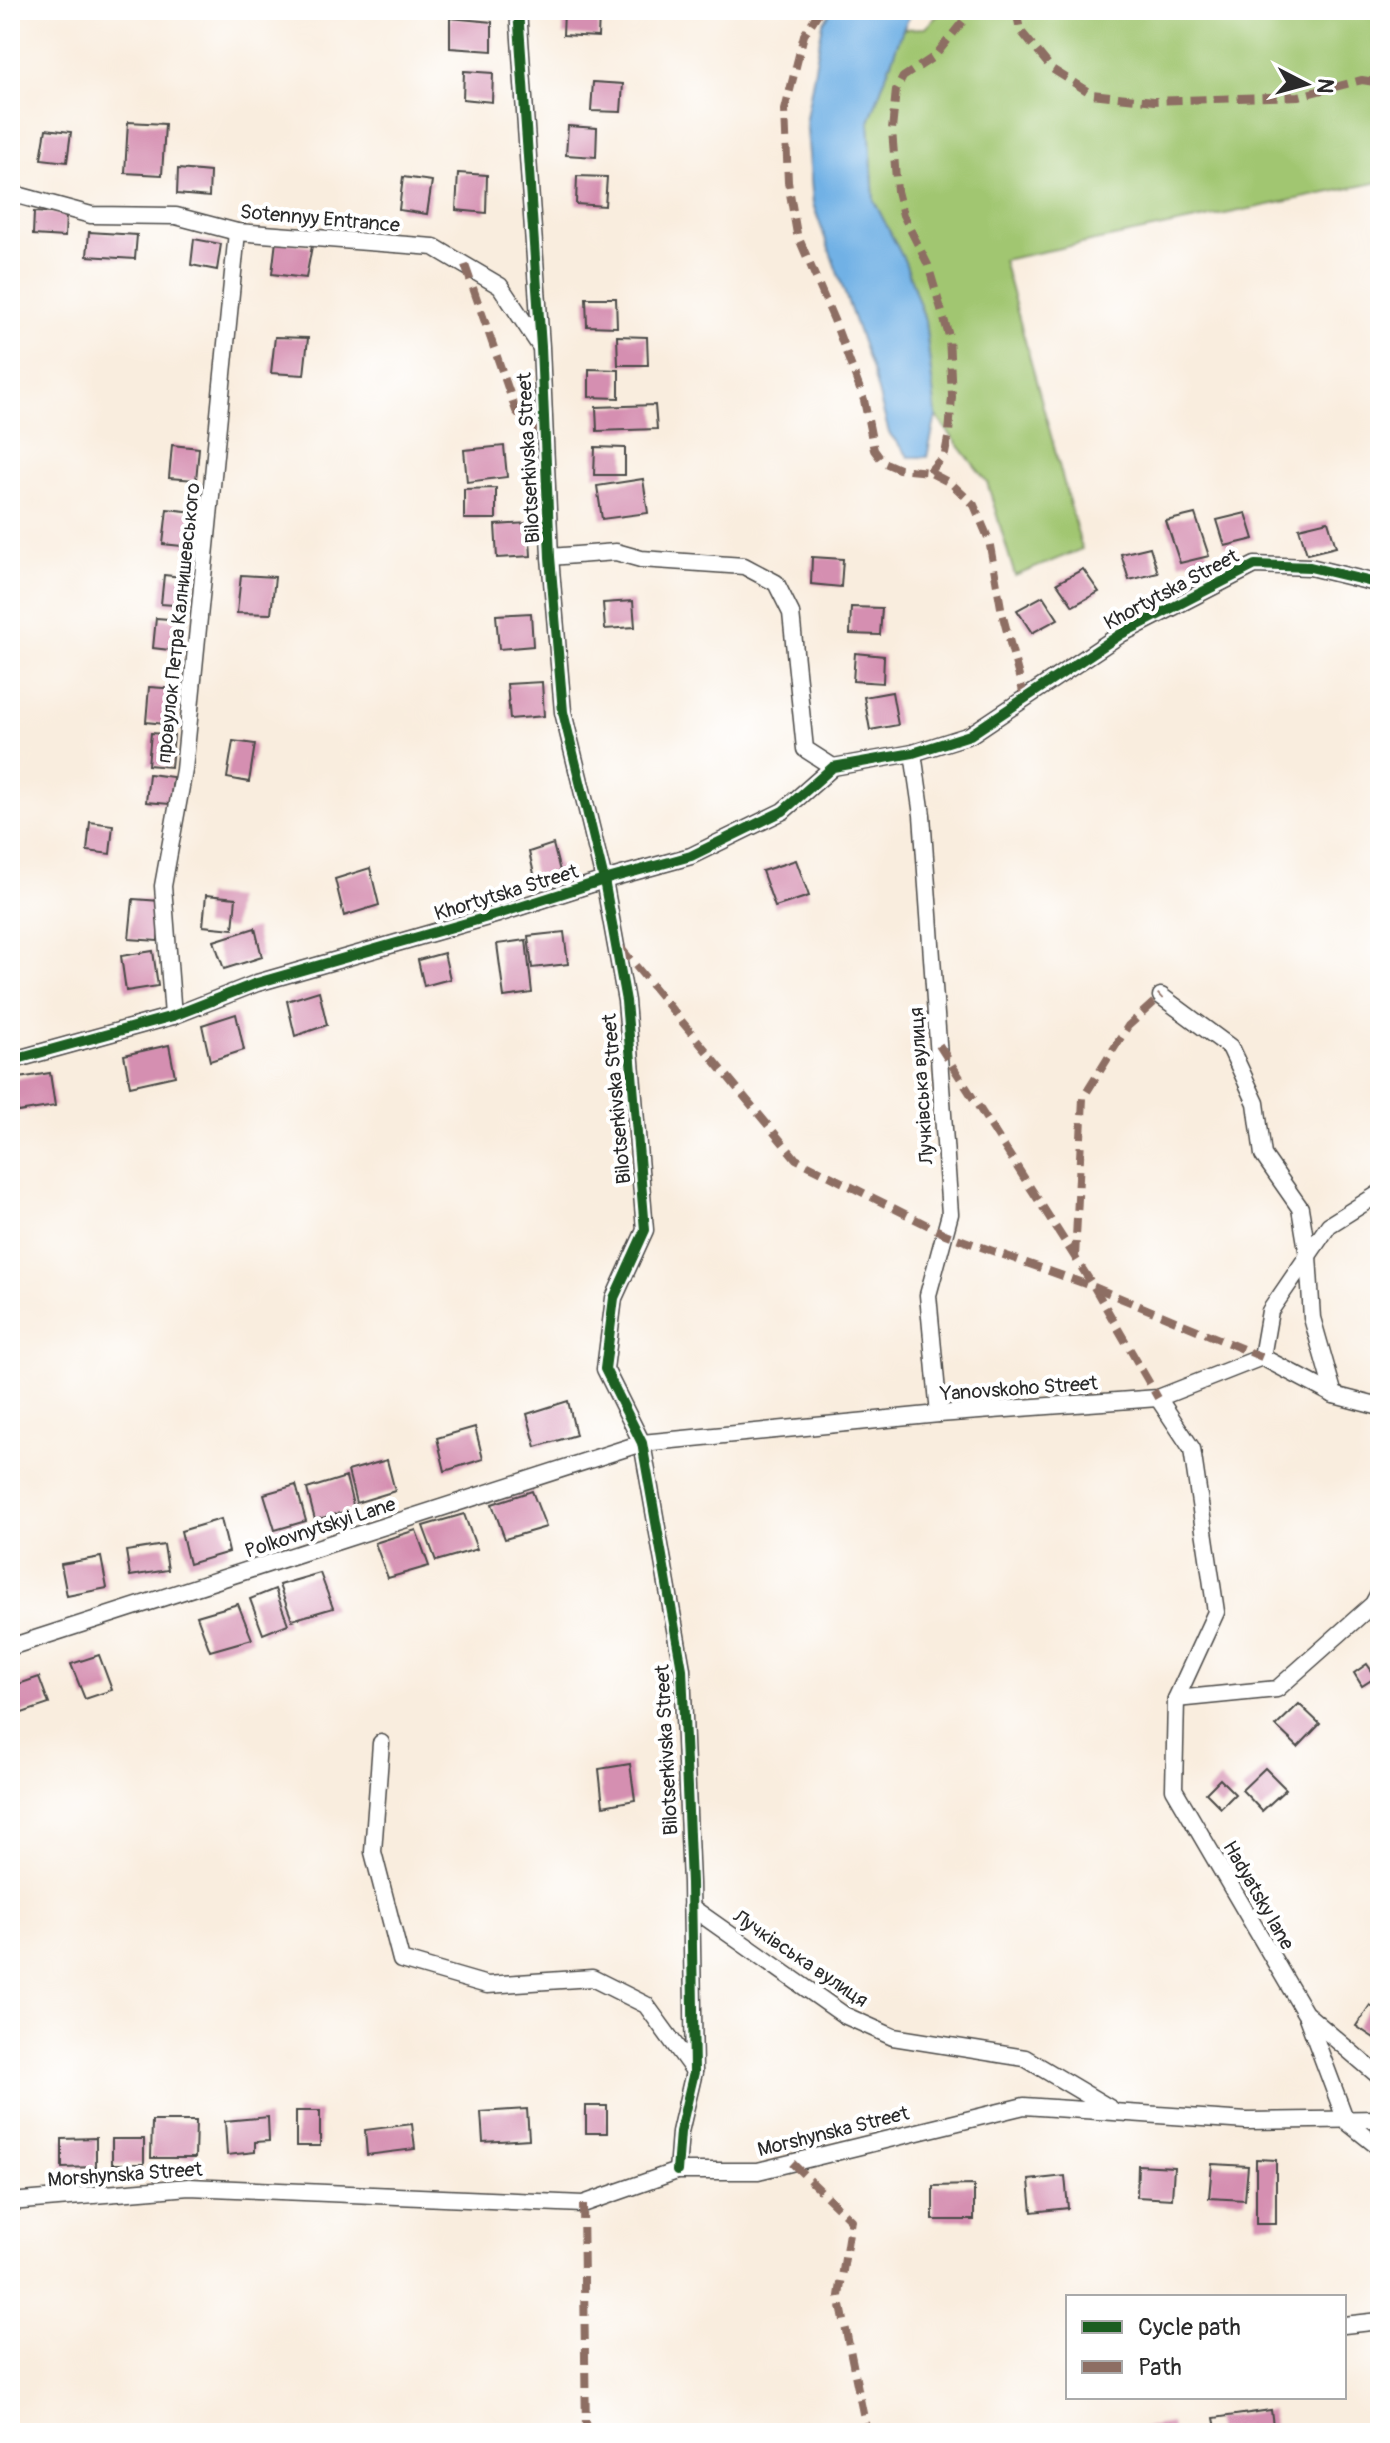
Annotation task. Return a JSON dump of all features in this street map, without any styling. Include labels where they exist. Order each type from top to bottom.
[{"type":"street","name":"Bilotserkivska Street","points":[[518,10],[541,347],[550,557],[563,712],[604,880],[626,1001],[645,1230],[614,1298],[605,1369],[642,1443],[682,1669],[694,2072],[680,2132],[677,2171]]},
{"type":"street","name":"Sotennyy Entrance","points":[[10,193],[91,215],[176,216],[237,232],[434,247],[500,286],[541,347]]},
{"type":"street","name":"провулок Петра Калнишевського","points":[[173,1016],[163,886],[184,770],[237,232]]},
{"type":"street","points":[[550,557],[616,552],[641,559],[744,566],[776,583],[791,613],[805,749],[833,767]]},
{"type":"street","name":"Khortytska Street","points":[[10,1061],[173,1016],[257,983],[691,856],[783,811],[833,767],[913,753],[970,735],[1121,634],[1255,565],[1310,567],[1380,584]]},
{"type":"street","name":"Лучківська вулиця","points":[[913,753],[923,829],[950,1214],[928,1295],[939,1414]]},
{"type":"street","points":[[1161,996],[1230,1047],[1256,1103],[1263,1155],[1300,1208],[1308,1256],[1312,1318],[1334,1395]]},
{"type":"street","points":[[1380,1193],[1329,1225],[1270,1311],[1262,1357],[1334,1395],[1380,1407]]},
{"type":"street","name":"Yanovskoho Street","points":[[642,1443],[939,1414],[1158,1398],[1262,1357]]},
{"type":"street","name":"Hadyatsky lane","points":[[1158,1398],[1192,1449],[1216,1612],[1176,1699],[1174,1789],[1305,2013],[1380,2077]]},
{"type":"street","name":"Polkovnytskyi Lane","points":[[10,1647],[642,1443]]},
{"type":"street","points":[[1176,1699],[1277,1689],[1373,1604],[1380,1591]]},
{"type":"street","points":[[381,1743],[373,1852],[401,1960],[487,1985],[592,1978],[646,2005],[694,2072]]},
{"type":"street","name":"Лучківська вулиця","points":[[691,1907],[844,2015],[893,2037],[1025,2058],[1116,2112]]},
{"type":"street","points":[[1305,2013],[1346,2121],[1380,2148]]},
{"type":"street","name":"Morshynska Street","points":[[10,2202],[189,2187],[583,2204],[677,2171],[758,2171],[1024,2106],[1247,2121],[1380,2119]]},
{"type":"street","points":[[1346,2325],[1380,2321]]},
{"type":"green space","points":[[943,10],[1380,10],[1380,182],[1003,260],[1082,549],[1015,576],[987,482],[936,416],[925,320],[905,262],[874,201],[869,122],[903,29],[925,28]]},
{"type":"water","points":[[833,10],[913,10],[869,122],[874,201],[905,262],[925,321],[936,416],[927,457],[909,457],[889,433],[873,373],[813,204],[806,118],[823,23]]},
{"type":"building","points":[[564,12],[599,14],[598,37],[563,35]]},
{"type":"building","points":[[450,18],[492,22],[492,51],[450,48]]},
{"type":"building","points":[[464,71],[493,73],[492,102],[463,99]]},
{"type":"building","points":[[593,82],[623,84],[621,112],[591,111]]},
{"type":"building","points":[[128,122],[165,124],[162,175],[125,173]]},
{"type":"building","points":[[568,126],[597,128],[596,157],[566,155]]},
{"type":"building","points":[[46,129],[71,132],[67,162],[41,159]]},
{"type":"building","points":[[178,169],[210,172],[209,197],[177,194]]},
{"type":"building","points":[[458,173],[487,175],[486,213],[456,210]]},
{"type":"building","points":[[577,176],[607,177],[605,206],[576,204]]},
{"type":"building","points":[[403,177],[432,181],[427,214],[399,210]]},
{"type":"building","points":[[34,212],[66,214],[65,237],[33,235]]},
{"type":"building","points":[[89,232],[137,235],[135,259],[87,256]]},
{"type":"building","points":[[194,239],[221,244],[217,270],[191,265]]},
{"type":"building","points":[[276,241],[312,246],[306,278],[272,274]]},
{"type":"building","points":[[586,298],[616,298],[617,327],[587,326]]},
{"type":"building","points":[[617,336],[647,337],[648,365],[618,365]]},
{"type":"building","points":[[275,337],[308,338],[304,375],[271,373]]},
{"type":"building","points":[[589,369],[619,370],[619,398],[589,397]]},
{"type":"building","points":[[655,405],[657,429],[597,431],[596,407]]},
{"type":"building","points":[[172,445],[199,448],[196,480],[169,478]]},
{"type":"building","points":[[504,446],[507,477],[467,482],[464,450]]},
{"type":"building","points":[[595,447],[625,448],[625,475],[594,475]]},
{"type":"building","points":[[643,479],[648,513],[602,519],[597,486]]},
{"type":"building","points":[[496,488],[496,519],[464,519],[464,489]]},
{"type":"building","points":[[167,509],[195,512],[191,547],[163,544]]},
{"type":"building","points":[[1246,513],[1254,539],[1225,546],[1217,520]]},
{"type":"building","points":[[1195,514],[1209,556],[1180,563],[1166,521]]},
{"type":"building","points":[[1328,521],[1336,547],[1307,554],[1299,528]]},
{"type":"building","points":[[529,523],[531,556],[497,558],[495,525]]},
{"type":"building","points":[[1150,547],[1158,573],[1129,580],[1121,554]]},
{"type":"building","points":[[812,557],[843,559],[841,587],[811,584]]},
{"type":"building","points":[[1083,569],[1099,592],[1073,606],[1057,583]]},
{"type":"building","points":[[164,575],[190,578],[187,606],[161,604]]},
{"type":"building","points":[[241,575],[275,577],[271,614],[237,613]]},
{"type":"building","points":[[1043,596],[1058,619],[1032,633],[1017,610]]},
{"type":"building","points":[[633,601],[635,627],[605,629],[603,603]]},
{"type":"building","points":[[851,607],[882,608],[880,635],[850,634]]},
{"type":"building","points":[[531,613],[533,646],[499,649],[496,615]]},
{"type":"building","points":[[156,618],[182,620],[178,651],[153,648]]},
{"type":"building","points":[[855,653],[884,656],[883,683],[853,681]]},
{"type":"building","points":[[542,682],[544,716],[510,719],[507,684]]},
{"type":"building","points":[[149,687],[178,689],[174,725],[146,722]]},
{"type":"building","points":[[892,692],[898,725],[870,730],[864,697]]},
{"type":"building","points":[[151,733],[174,735],[171,767],[148,765]]},
{"type":"building","points":[[233,741],[255,744],[249,782],[227,778]]},
{"type":"building","points":[[149,774],[173,777],[170,804],[146,802]]},
{"type":"building","points":[[90,822],[113,825],[110,854],[87,851]]},
{"type":"building","points":[[553,844],[562,879],[537,887],[529,852]]},
{"type":"building","points":[[796,860],[809,896],[775,907],[762,871]]},
{"type":"building","points":[[370,868],[379,905],[344,916],[335,879]]},
{"type":"building","points":[[206,895],[236,898],[233,929],[203,926]]},
{"type":"building","points":[[133,899],[161,901],[158,941],[129,939]]},
{"type":"building","points":[[255,928],[262,957],[224,969],[214,941]]},
{"type":"building","points":[[564,932],[568,964],[532,968],[528,936]]},
{"type":"building","points":[[526,940],[532,993],[504,997],[497,944]]},
{"type":"building","points":[[153,951],[158,986],[126,991],[121,956]]},
{"type":"building","points":[[444,953],[450,979],[424,986],[418,960]]},
{"type":"building","points":[[319,991],[327,1025],[295,1036],[287,1001]]},
{"type":"building","points":[[236,1014],[244,1050],[210,1061],[202,1025]]},
{"type":"building","points":[[169,1045],[175,1076],[130,1086],[124,1055]]},
{"type":"building","points":[[50,1073],[55,1106],[18,1112],[13,1079]]},
{"type":"building","points":[[568,1401],[576,1435],[536,1447],[527,1414]]},
{"type":"building","points":[[475,1427],[483,1459],[445,1471],[437,1438]]},
{"type":"building","points":[[387,1460],[395,1491],[356,1503],[348,1471]]},
{"type":"building","points":[[346,1477],[354,1509],[315,1520],[307,1489]]},
{"type":"building","points":[[296,1485],[306,1521],[275,1530],[264,1494]]},
{"type":"building","points":[[532,1491],[546,1527],[505,1539],[492,1504]]},
{"type":"building","points":[[464,1514],[477,1549],[436,1561],[423,1526]]},
{"type":"building","points":[[221,1519],[229,1552],[189,1564],[181,1531]]},
{"type":"building","points":[[416,1530],[429,1566],[388,1578],[375,1543]]},
{"type":"building","points":[[164,1545],[168,1570],[130,1576],[126,1551]]},
{"type":"building","points":[[101,1557],[107,1588],[67,1596],[61,1564]]},
{"type":"building","points":[[320,1573],[333,1608],[292,1620],[279,1585]]},
{"type":"building","points":[[275,1589],[288,1624],[263,1634],[250,1599]]},
{"type":"building","points":[[238,1604],[252,1639],[210,1651],[197,1616]]},
{"type":"building","points":[[99,1655],[112,1690],[85,1699],[71,1664]]},
{"type":"building","points":[[1367,1664],[1376,1677],[1362,1686],[1354,1673]]},
{"type":"building","points":[[39,1677],[49,1704],[19,1714],[10,1687]]},
{"type":"building","points":[[1299,1704],[1320,1724],[1298,1747],[1276,1726]]},
{"type":"building","points":[[630,1764],[635,1800],[603,1806],[599,1769]]},
{"type":"building","points":[[1265,1768],[1286,1789],[1262,1811],[1242,1790]]},
{"type":"building","points":[[1220,1779],[1235,1794],[1221,1808],[1206,1793]]},
{"type":"building","points":[[1370,2005],[1380,2011],[1380,2042],[1356,2026]]},
{"type":"building","points":[[586,2106],[607,2106],[607,2133],[586,2133]]},
{"type":"building","points":[[527,2109],[529,2139],[483,2142],[481,2112]]},
{"type":"building","points":[[296,2111],[320,2111],[320,2146],[296,2146]]},
{"type":"building","points":[[268,2117],[269,2141],[255,2142],[255,2152],[227,2155],[225,2121]]},
{"type":"building","points":[[152,2121],[196,2121],[195,2158],[151,2158]]},
{"type":"building","points":[[412,2124],[415,2149],[367,2155],[365,2130]]},
{"type":"building","points":[[96,2138],[96,2167],[62,2168],[62,2139]]},
{"type":"building","points":[[112,2139],[144,2139],[144,2164],[112,2164]]},
{"type":"building","points":[[1256,2159],[1276,2160],[1276,2224],[1256,2224]]},
{"type":"building","points":[[1212,2164],[1248,2166],[1245,2200],[1209,2198]]},
{"type":"building","points":[[1138,2165],[1174,2167],[1172,2199],[1137,2197]]},
{"type":"building","points":[[1065,2176],[1068,2208],[1032,2212],[1029,2180]]},
{"type":"building","points":[[974,2185],[974,2220],[933,2220],[933,2186]]},
{"type":"building","points":[[1271,2410],[1274,2433],[1217,2433],[1214,2418]]},
{"type":"building","points":[[1171,2423],[1173,2433],[1122,2433],[1122,2431]]},
{"type":"marked path","points":[[820,10],[804,35],[785,110],[788,182],[797,234],[864,400],[874,450],[883,462],[899,469],[929,472],[952,484],[974,505],[989,540],[1002,613],[1025,699]]},
{"type":"marked path","points":[[929,472],[945,454],[949,433],[952,397],[949,336],[928,265],[903,215],[897,191],[892,130],[896,90],[903,77],[935,56],[972,10]]},
{"type":"marked path","points":[[1016,10],[1020,30],[1052,69],[1092,94],[1154,101],[1299,96],[1362,80],[1380,83]]},
{"type":"marked path","points":[[465,265],[516,411],[545,442]]},
{"type":"marked path","points":[[620,947],[796,1159],[945,1234],[1094,1287],[1158,1398]]},
{"type":"marked path","points":[[1075,1258],[1083,1098],[1128,1026],[1161,996]]},
{"type":"marked path","points":[[939,1045],[1094,1287],[1262,1357]]},
{"type":"marked path","points":[[792,2163],[851,2220],[839,2296],[867,2433]]},
{"type":"marked path","points":[[583,2204],[586,2433]]},
{"type":"cycle path","points":[[518,10],[541,347],[550,557],[563,712],[604,880],[626,1001],[645,1230],[614,1298],[605,1369],[642,1443],[682,1669],[691,1883],[694,2072],[680,2132],[677,2171]]},
{"type":"cycle path","points":[[10,1061],[173,1016],[257,983],[691,856],[783,811],[833,767],[913,753],[970,735],[1121,634],[1255,565],[1310,567],[1380,584]]}]
